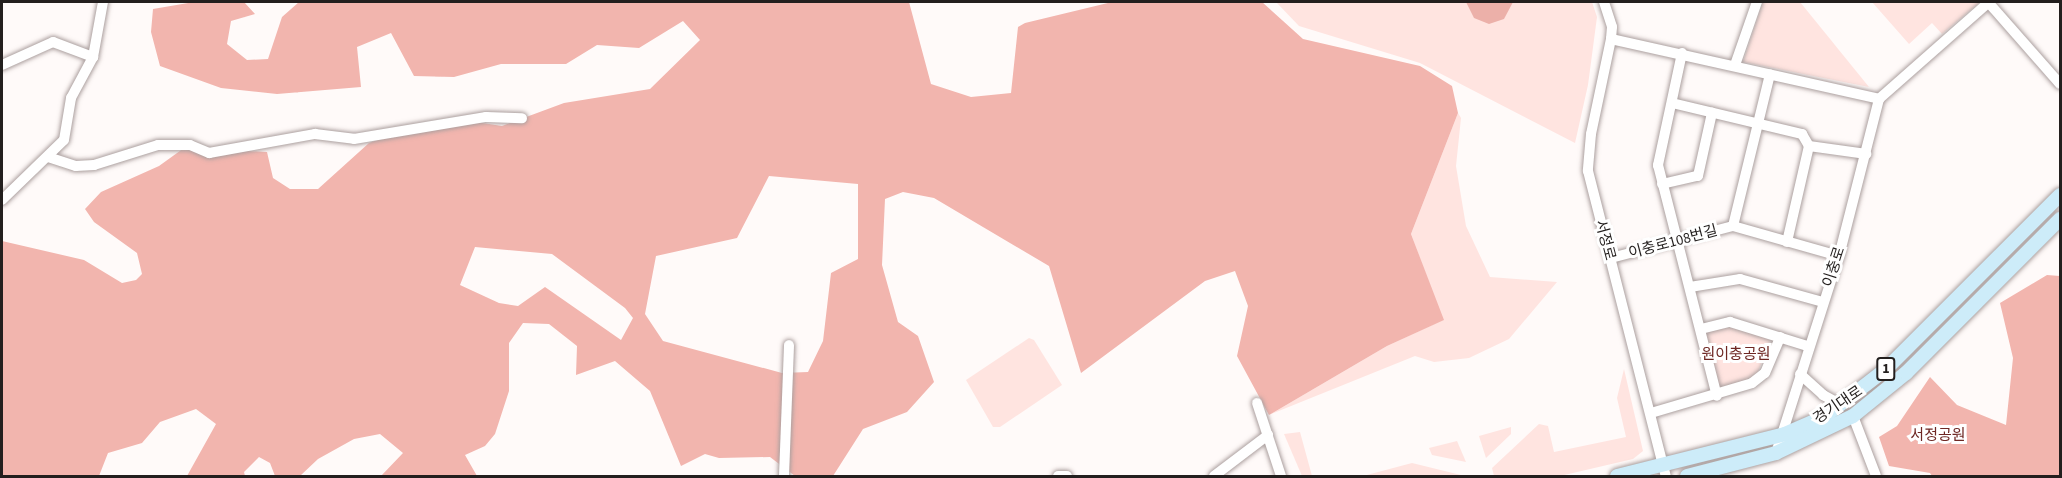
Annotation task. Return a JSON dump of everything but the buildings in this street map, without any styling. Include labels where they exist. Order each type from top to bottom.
[{"type":"main road","name":"경기대로","points":[[1617,477],[1665,472],[1802,429],[1842,405],[1886,369],[2061,195]]},
{"type":"main road","name":"경기대로","points":[[1687,477],[1730,471],[1776,453],[1853,416],[1906,373],[2061,219]]},
{"type":"street","points":[[2,200],[64,140],[71,98],[93,57],[103,2]]},
{"type":"street","name":"서정로","points":[[1604,2],[1612,27],[1611,39],[1591,134],[1588,171],[1665,472]]},
{"type":"street","points":[[1735,65],[1757,2]]},
{"type":"street","points":[[1611,39],[1682,53],[1879,99],[1989,2],[2061,84]]},
{"type":"street","points":[[2,65],[53,42],[93,57]]},
{"type":"street","points":[[1682,53],[1658,165],[1716,396]]},
{"type":"street","points":[[1733,226],[1770,74]]},
{"type":"street","name":"이충로","points":[[1776,453],[1785,434],[1808,346],[1839,256],[1879,99]]},
{"type":"street","points":[[1672,103],[1802,134],[1809,146],[1787,242]]},
{"type":"street","points":[[1662,184],[1698,176],[1712,113]]},
{"type":"street","points":[[48,157],[76,166],[94,165],[158,145],[190,145],[209,153],[248,143],[281,143],[315,134],[354,139],[486,117],[522,118]]},
{"type":"street","points":[[1809,146],[1866,154]]},
{"type":"street","name":"이충로108번길","points":[[1611,258],[1733,226],[1839,256]]},
{"type":"street","points":[[1690,287],[1740,279],[1823,302]]},
{"type":"street","points":[[1701,329],[1730,322],[1808,346]]},
{"type":"street","points":[[1651,413],[1752,384],[1765,373],[1780,337]]},
{"type":"street","points":[[784,477],[789,345]]},
{"type":"street","points":[[1800,375],[1823,395],[1842,405]]},
{"type":"street","points":[[1257,402],[1281,477]]},
{"type":"street","points":[[1853,416],[1876,477]]},
{"type":"street","points":[[1214,477],[1268,435]]},
{"type":"street","points":[[1058,477],[1066,477]]},
{"type":"green space","points":[[194,2],[244,2],[255,14],[231,21],[227,44],[247,60],[268,59],[282,17],[299,2],[909,2],[931,84],[971,97],[1011,93],[1018,27],[1025,23],[1112,2],[1262,2],[1303,39],[1420,66],[1452,86],[1458,113],[1411,234],[1444,320],[1387,346],[1269,415],[1237,356],[1248,306],[1235,271],[1205,281],[1081,373],[1049,266],[934,198],[903,192],[885,199],[882,265],[898,322],[918,336],[934,382],[907,412],[863,429],[833,476],[795,476],[770,457],[719,458],[705,454],[681,466],[650,391],[615,361],[576,375],[577,346],[549,324],[523,323],[509,343],[509,391],[495,434],[485,446],[465,455],[477,476],[381,476],[403,453],[380,434],[354,439],[318,459],[300,476],[275,476],[270,463],[259,457],[244,472],[245,476],[187,476],[216,424],[196,409],[160,422],[142,443],[108,453],[99,476],[2,476],[2,241],[84,260],[122,283],[136,280],[142,274],[137,253],[94,222],[85,209],[101,192],[159,166],[184,148],[267,152],[273,178],[290,189],[318,189],[369,143],[388,136],[476,122],[502,126],[564,103],[650,89],[700,40],[683,21],[639,48],[597,45],[566,64],[501,64],[454,77],[414,76],[391,33],[357,47],[361,87],[277,94],[221,88],[160,66],[151,32],[153,9]],"holes":[[[769,176],[858,184],[858,259],[831,273],[823,341],[808,372],[782,373],[663,341],[645,314],[656,256],[737,238]],[[475,247],[552,254],[625,308],[633,318],[621,340],[545,287],[518,306],[499,303],[460,285]]]},
{"type":"green space","points":[[1276,2],[1592,2],[1597,17],[1588,85],[1575,143],[1420,63],[1299,26]]},
{"type":"green space","points":[[1763,2],[1800,2],[1869,87],[1743,62]]},
{"type":"green space","points":[[1872,2],[1980,2],[1942,34],[1932,23],[1909,44]]},
{"type":"green space","points":[[1458,113],[1461,118],[1456,166],[1466,226],[1490,277],[1557,282],[1509,339],[1469,358],[1434,362],[1415,356],[1269,415],[1387,346],[1443,320],[1411,234]]},
{"type":"green space","name":"서정공원","points":[[2047,275],[2060,276],[2060,476],[1932,476],[1930,473],[1889,466],[1879,437],[1897,426],[1930,377],[1957,405],[2006,425],[2013,358],[2000,303]]},
{"type":"green space","name":"원이충공원","points":[[1729,326],[1771,338],[1756,377],[1717,390],[1704,333]]},
{"type":"green space","points":[[1029,338],[1034,340],[1062,385],[1000,427],[993,427],[966,380]]},
{"type":"green space","points":[[1624,369],[1643,451],[1633,459],[1560,476],[1494,476],[1492,468],[1539,424],[1548,426],[1554,452],[1626,437],[1617,398]]},
{"type":"green space","points":[[1511,427],[1511,434],[1486,458],[1479,436]]},
{"type":"green space","points":[[1300,432],[1312,476],[1302,476],[1284,434]]},
{"type":"green space","points":[[1457,441],[1466,462],[1432,455],[1429,448]]},
{"type":"green space","points":[[1412,463],[1465,476],[1363,476]]},
{"type":"shaded area","points":[[1466,2],[1513,2],[1504,19],[1489,24],[1474,18]]}]
